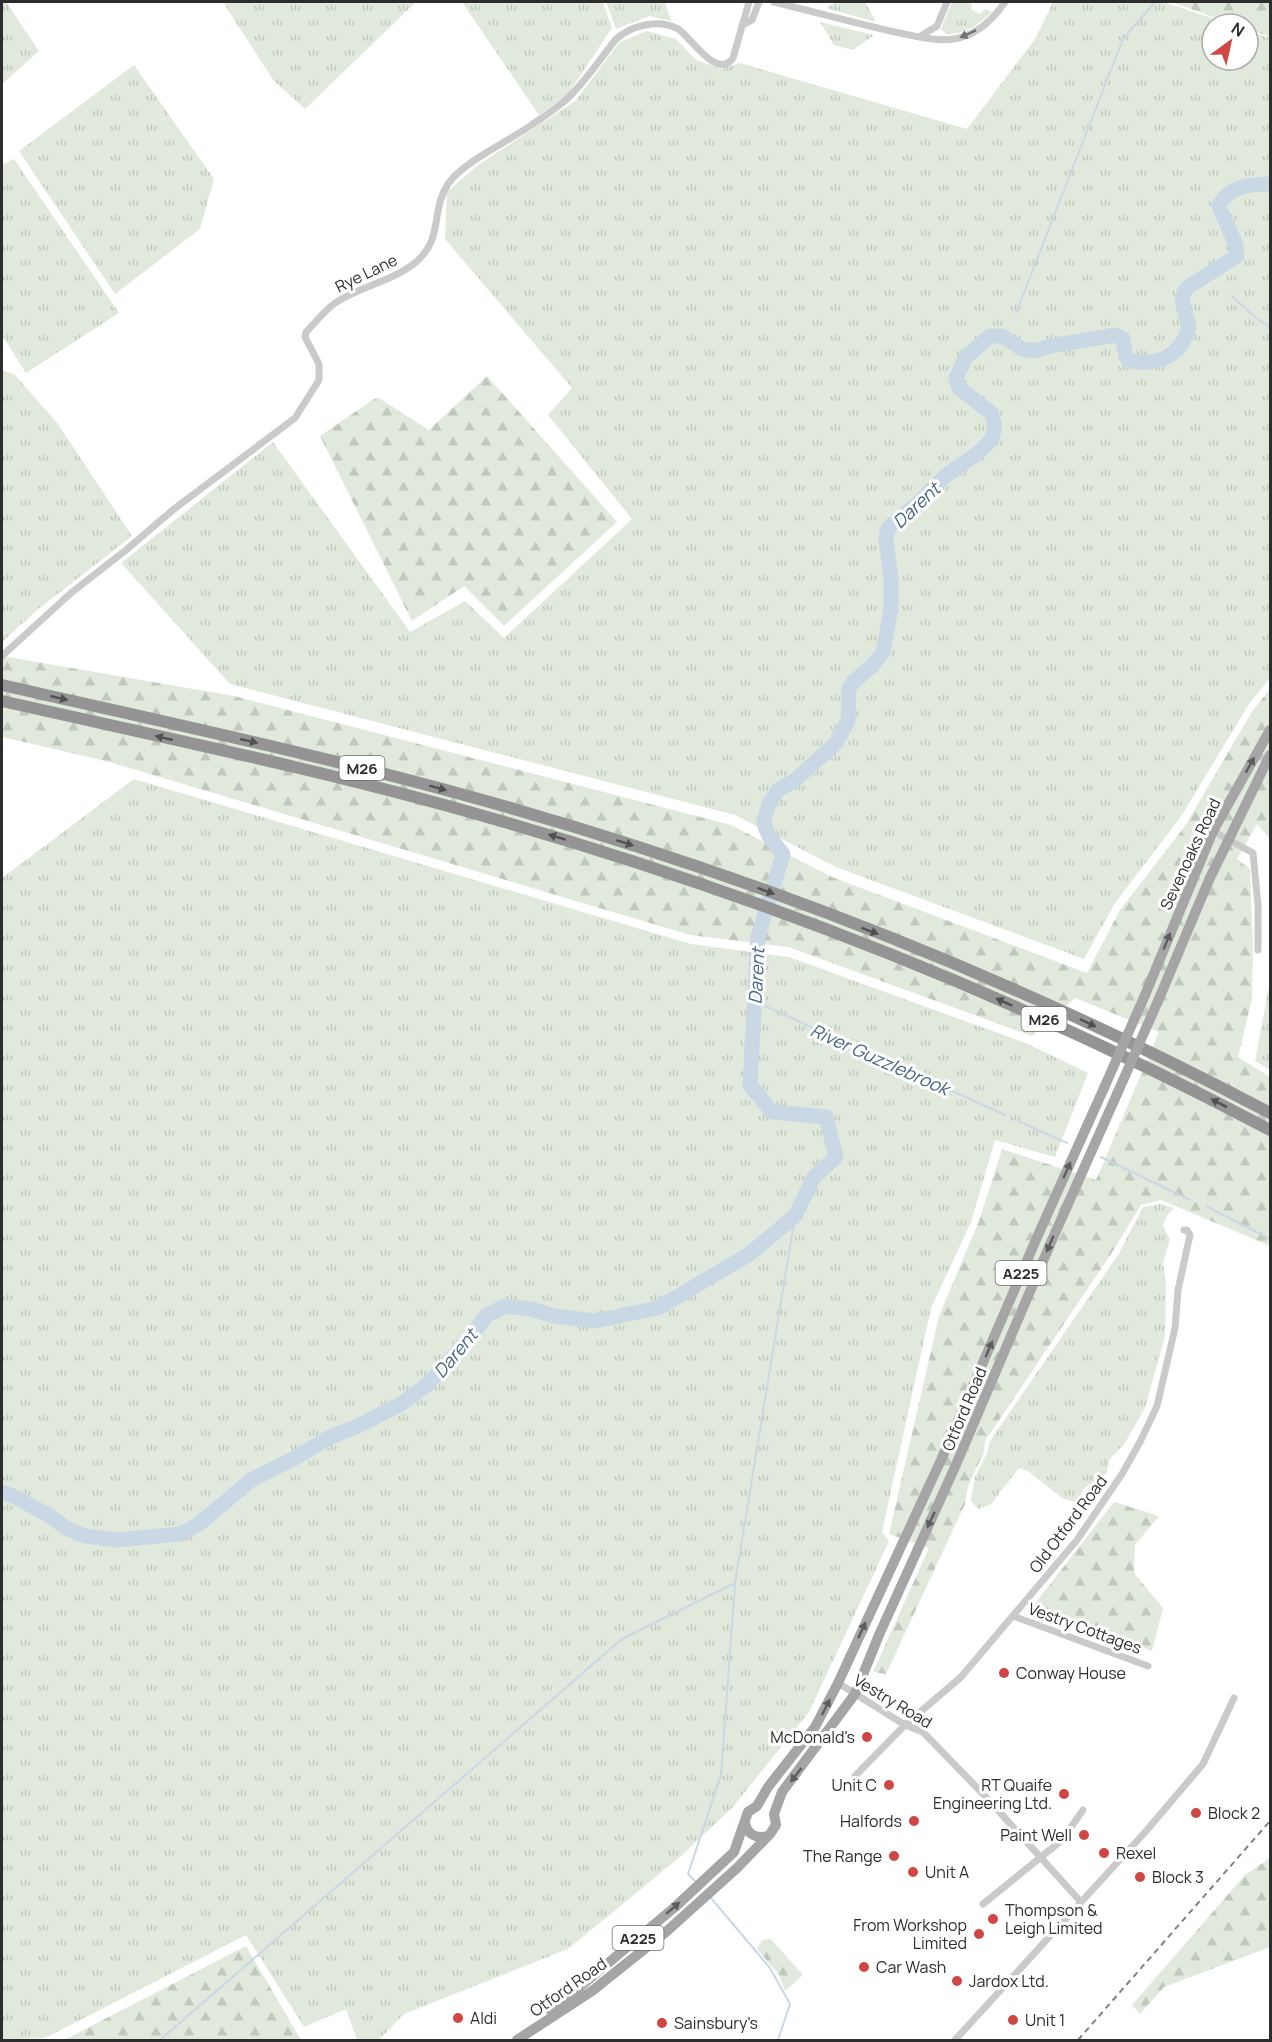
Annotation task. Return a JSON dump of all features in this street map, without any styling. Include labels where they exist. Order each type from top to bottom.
[{"type":"highway","name":"M26","points":[[2,686],[271,746],[431,786],[567,824],[717,873],[816,909],[963,968],[1155,1055],[1270,1113]]},
{"type":"highway","name":"M26","points":[[2,700],[378,787],[548,834],[712,887],[909,961],[1073,1032],[1270,1130]]},
{"type":"main road","name":"Sevenoaks Road","points":[[1145,995],[1214,831],[1270,730]]},
{"type":"main road","name":"Sevenoaks Road","points":[[1158,1001],[1209,880],[1270,755]]},
{"type":"main road","name":"Otford Road","points":[[517,2040],[675,1907],[734,1852],[748,1812],[757,1806],[768,1787],[815,1727],[838,1683],[941,1460],[1145,995]]},
{"type":"main road","name":"Otford Road","points":[[517,2040],[592,1991],[667,1931],[737,1868],[774,1830],[776,1825],[774,1814],[782,1792],[855,1694],[1158,1001]]},
{"type":"main road","points":[[757,1806],[769,1809],[774,1814]]},
{"type":"main road","points":[[744,1823],[748,1832],[753,1836],[767,1836]]},
{"type":"street","name":"Rye Lane","points":[[2,656],[72,593],[174,509],[236,460],[283,429],[295,418],[319,380],[319,364],[305,337],[306,332],[334,304],[392,277],[425,254],[433,240],[437,209],[449,183],[467,167],[530,127],[569,98],[625,31],[645,25],[664,24],[680,30],[701,53],[715,63],[730,62],[749,2]]},
{"type":"street","points":[[742,25],[752,20],[759,2]]},
{"type":"street","points":[[774,2],[919,37],[948,40],[972,34],[995,15],[1005,2]]},
{"type":"street","points":[[919,37],[937,26],[947,2]]},
{"type":"street","points":[[1214,831],[1252,853],[1258,905],[1258,950]]},
{"type":"street","name":"Old Otford Road","points":[[855,1776],[905,1725],[961,1677],[1077,1540],[1101,1508],[1140,1442],[1157,1406],[1175,1328],[1178,1290],[1189,1240],[1189,1232],[1184,1230]]},
{"type":"street","name":"Vestry Cottages","points":[[1013,1616],[1148,1666]]},
{"type":"street","name":"Vestry Road","points":[[838,1683],[905,1725],[923,1732],[985,1796],[1080,1901]]},
{"type":"street","points":[[955,2040],[1147,1830],[1203,1764],[1234,1698]]},
{"type":"street","points":[[983,1904],[1062,1840],[1083,1810]]},
{"type":"green space","points":[[2,2],[6,2],[39,51],[2,84]]},
{"type":"green space","points":[[223,2],[416,2],[305,109],[273,80]]},
{"type":"green space","points":[[462,2],[603,2],[612,28],[568,94],[539,115]]},
{"type":"green space","points":[[606,2],[665,2],[671,21],[649,16],[616,29]]},
{"type":"green space","points":[[836,2],[865,2],[876,22],[826,8]]},
{"type":"green space","points":[[952,2],[972,4],[971,9],[980,14],[985,9],[992,12],[965,31],[946,34],[941,29]]},
{"type":"green space","points":[[1053,2],[1164,2],[1200,14],[1200,72],[1260,72],[1260,35],[1270,38],[1270,678],[1249,704],[1182,815],[1115,903],[1084,959],[836,867],[735,815],[230,684],[121,563],[273,442],[410,632],[465,601],[504,638],[632,519],[548,415],[572,388],[445,239],[447,192],[478,165],[575,101],[620,42],[647,31],[676,39],[696,60],[722,69],[740,63],[967,129],[1035,39]]},
{"type":"green space","points":[[1171,2],[1270,2],[1270,37],[1260,33],[1260,12],[1200,12]]},
{"type":"green space","points":[[820,22],[874,35],[853,50],[834,45]]},
{"type":"green space","points":[[134,65],[214,179],[200,229],[115,294],[19,151]]},
{"type":"green space","points":[[14,159],[119,313],[26,373],[2,335],[2,165]]},
{"type":"green space","points":[[2,370],[15,375],[58,424],[132,536],[37,610],[2,642]]},
{"type":"green space","points":[[487,376],[617,522],[504,626],[464,586],[412,621],[320,436],[377,397],[429,430]]},
{"type":"green space","points":[[2,656],[234,696],[731,825],[832,877],[1087,973],[1120,910],[1185,826],[1253,710],[1270,689],[1270,839],[1257,824],[1237,859],[1250,869],[1253,947],[1252,999],[1238,1057],[1270,1077],[1270,1246],[1161,1200],[1141,1205],[1113,1251],[985,1441],[984,1452],[968,1486],[965,1504],[886,1674],[873,1672],[929,1548],[889,1534],[939,1316],[979,1221],[1002,1149],[1096,1180],[1159,1032],[1075,998],[1032,1036],[788,947],[690,935],[106,761],[2,737]]},
{"type":"green space","points":[[134,779],[691,944],[789,957],[1028,1044],[1088,1073],[1055,1157],[995,1140],[971,1222],[931,1308],[882,1532],[889,1541],[809,1712],[733,1807],[681,1856],[568,1949],[404,2014],[379,2040],[357,2040],[346,2009],[304,2027],[246,1935],[45,2038],[2,2040],[2,878]]},
{"type":"green space","points":[[1270,981],[1270,1070],[1255,1061]]},
{"type":"green space","points":[[1160,1204],[1174,1208],[1166,1217],[1163,1226],[1170,1239],[1163,1263],[1166,1284],[1165,1336],[1145,1408],[1125,1443],[1109,1460],[1107,1473],[1084,1488],[1078,1503],[1062,1498],[1028,1471],[1019,1468],[991,1504],[978,1509],[971,1501],[975,1477],[987,1453],[990,1441],[1118,1255],[1143,1207]]},
{"type":"green space","points":[[1114,1502],[1159,1516],[1135,1545],[1134,1573],[1163,1608],[1152,1651],[1033,1606]]},
{"type":"green space","points":[[1270,1858],[1270,1947],[1164,1987],[1140,2014],[1132,2005],[1245,1875]]},
{"type":"green space","points":[[771,1939],[803,1975],[785,1991],[779,1975],[757,1949],[762,1940]]},
{"type":"green space","points":[[246,1946],[301,2040],[64,2040]]},
{"type":"waterway","points":[[1016,313],[1123,39],[1155,2]]},
{"type":"waterway","name":"Darent","points":[[2,1492],[50,1516],[66,1528],[85,1536],[117,1540],[180,1534],[199,1524],[251,1480],[328,1438],[356,1427],[401,1404],[428,1384],[470,1338],[486,1316],[505,1306],[531,1309],[554,1316],[595,1321],[658,1308],[748,1255],[795,1216],[814,1177],[836,1157],[826,1117],[772,1112],[750,1085],[758,937],[783,854],[770,838],[764,821],[769,804],[778,790],[795,780],[835,744],[848,721],[849,689],[883,652],[891,609],[887,531],[945,476],[978,453],[992,439],[995,425],[991,413],[959,388],[956,378],[966,357],[990,336],[1002,336],[1022,349],[1036,351],[1050,346],[1115,335],[1123,339],[1126,357],[1130,361],[1150,362],[1167,357],[1180,345],[1189,327],[1183,307],[1183,297],[1188,287],[1237,256],[1236,245],[1219,205],[1229,194],[1241,187],[1270,184]]},
{"type":"waterway","points":[[1232,296],[1256,318],[1270,327]]},
{"type":"waterway","name":"River Guzzlebrook","points":[[756,1002],[1005,1115]]},
{"type":"waterway","name":"River Guzzlebrook","points":[[1018,1121],[1067,1143]]},
{"type":"waterway","name":"River Guzzlebrook","points":[[1101,1157],[1190,1200]]},
{"type":"waterway","name":"River Guzzlebrook","points":[[1206,1206],[1270,1239]]},
{"type":"waterway","points":[[160,2040],[622,1639],[735,1583],[795,1216]]},
{"type":"waterway","points":[[697,1883],[688,1874],[721,1775],[735,1584]]},
{"type":"waterway","points":[[711,1898],[770,1968],[790,2004],[778,2040]]},
{"type":"railway","points":[[1078,2040],[1270,1821]]},
{"type":"place","name":"Conway House","points":[[1004,1673]]},
{"type":"place","name":"McDonald's","points":[[867,1737]]},
{"type":"place","name":"Unit C","points":[[889,1785]]},
{"type":"place","name":"RT Quaife Engineering Ltd.","points":[[1064,1794]]},
{"type":"place","name":"Block 2","points":[[1196,1813]]},
{"type":"place","name":"Halfords","points":[[914,1821]]},
{"type":"place","name":"Paint Well","points":[[1084,1835]]},
{"type":"place","name":"Rexel","points":[[1104,1853]]},
{"type":"place","name":"The Range","points":[[894,1856]]},
{"type":"place","name":"Unit A","points":[[913,1872]]},
{"type":"place","name":"Block 3","points":[[1140,1877]]},
{"type":"place","name":"Thompson & Leigh Limited","points":[[993,1919]]},
{"type":"place","name":"From Workshop Limited","points":[[979,1934]]},
{"type":"place","name":"Car Wash","points":[[864,1967]]},
{"type":"place","name":"Jardox Ltd.","points":[[957,1981]]},
{"type":"place","name":"Aldi","points":[[458,2018]]},
{"type":"place","name":"Unit 1","points":[[1013,2020]]},
{"type":"place","name":"Sainsbury's","points":[[662,2023]]}]
